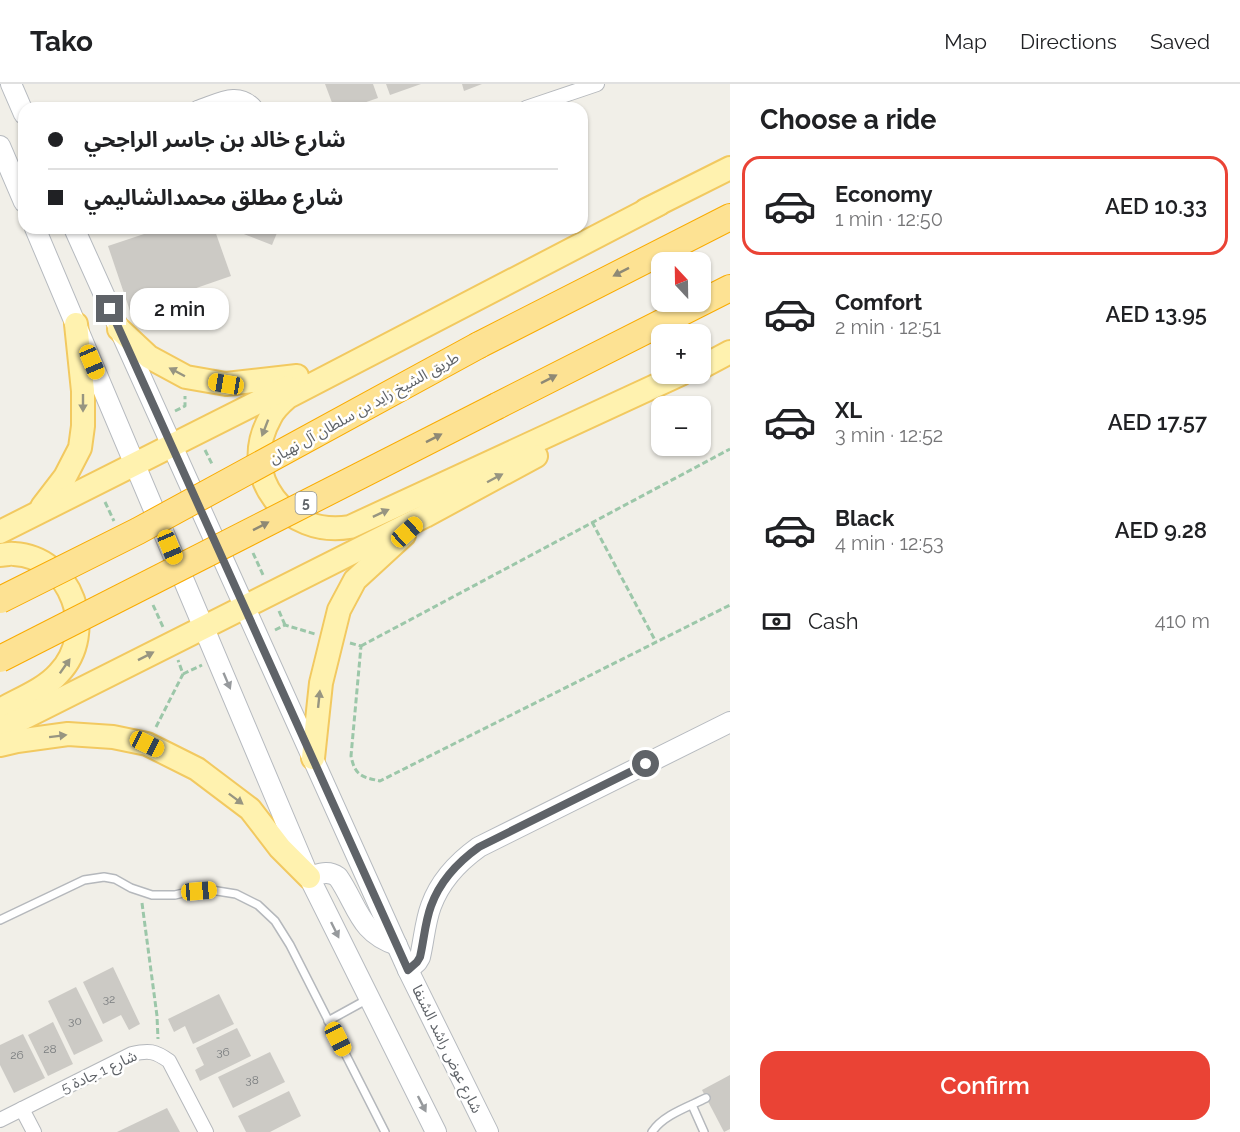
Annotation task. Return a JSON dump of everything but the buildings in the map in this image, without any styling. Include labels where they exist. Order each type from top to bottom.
[{"type":"highway","name":"طريق الشيخ زايد بن سلطان آل نهيان","points":[[0,600],[138,531],[479,345],[730,217]]},
{"type":"highway","name":"5","points":[[0,659],[730,288]]},
{"type":"main road","points":[[11,84],[19,102]]},
{"type":"main road","points":[[0,146],[18,188]]},
{"type":"main road","points":[[659,384],[351,527],[331,529],[312,526],[294,518],[268,491],[263,479],[260,445],[263,432],[276,408],[288,397],[730,168]]},
{"type":"main road","points":[[0,532],[659,204]]},
{"type":"main road","points":[[38,234],[309,877],[436,1132]]},
{"type":"main road","name":"شارع عوض راشد الشنفا","points":[[77,234],[408,970],[488,1132]]},
{"type":"main road","points":[[37,513],[65,477],[80,448],[83,426],[83,391],[76,324]]},
{"type":"main road","points":[[119,329],[149,357],[186,377],[226,384],[316,373]]},
{"type":"main road","points":[[711,360],[730,351]]},
{"type":"main road","points":[[0,730],[425,516],[671,384]]},
{"type":"main road","points":[[313,758],[321,683],[339,610],[355,580],[425,516]]},
{"type":"main road","points":[[0,555],[15,554],[34,559],[49,567],[67,585],[77,607],[79,627],[76,644],[59,674],[45,685],[0,710]]},
{"type":"main road","points":[[408,970],[420,957],[430,908],[436,893],[445,879],[466,856],[479,847],[730,722]]},
{"type":"main road","points":[[0,745],[68,735],[113,737],[147,744],[197,769],[250,809],[280,848],[309,877]]},
{"type":"main road","points":[[309,877],[326,872],[338,877],[367,926],[380,938],[397,945]]},
{"type":"street","points":[[544,102],[597,84]]},
{"type":"street","points":[[214,102],[237,96],[251,102]]},
{"type":"street","name":"شارع 1 جادة 5","points":[[0,1120],[132,1054],[145,1051],[158,1053],[169,1061],[206,1132]]},
{"type":"street","points":[[22,1108],[34,1132]]},
{"type":"lane","points":[[0,920],[84,880],[104,877],[115,879],[141,892],[164,896],[212,890],[236,894],[258,905],[275,921],[290,945],[385,1132]]},
{"type":"lane","points":[[328,1021],[369,999]]},
{"type":"lane","points":[[652,1132],[666,1118],[706,1098]]},
{"type":"lane","points":[[692,1105],[704,1132]]},
{"type":"path","points":[[259,638],[285,626],[361,646],[730,449]]},
{"type":"path","points":[[592,522],[656,642]]},
{"type":"path","points":[[361,646],[351,756],[353,768],[363,778],[380,781],[730,605]]},
{"type":"path","points":[[183,674],[217,658]]},
{"type":"path","points":[[141,892],[157,1016],[158,1053]]},
{"type":"route","points":[[110,309],[408,970],[420,957],[430,908],[436,893],[445,879],[466,856],[479,847],[646,764]]}]
